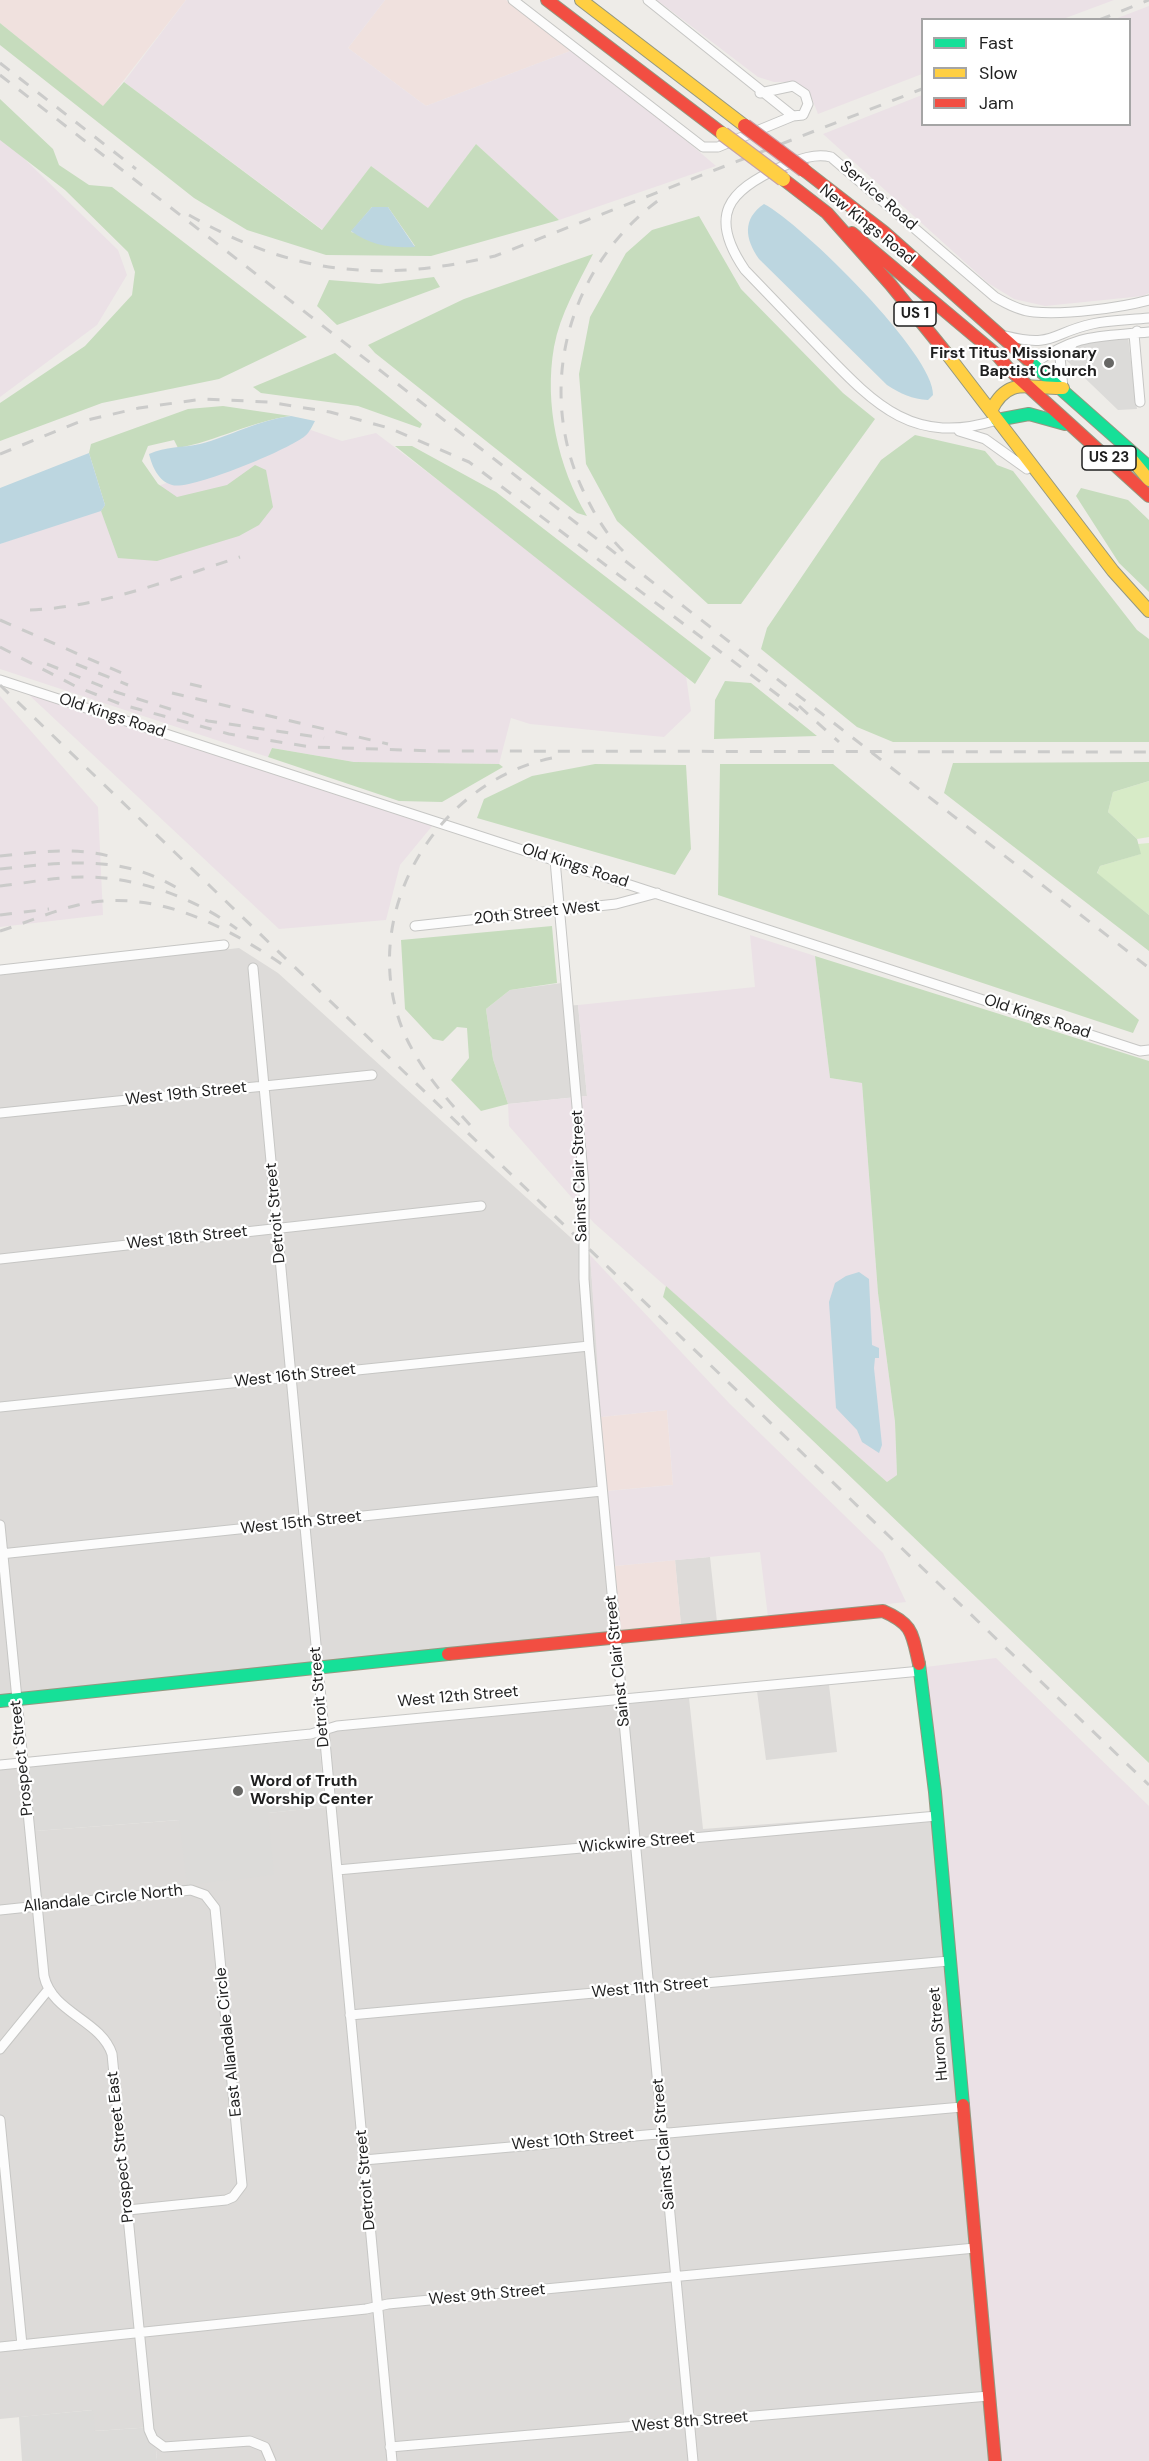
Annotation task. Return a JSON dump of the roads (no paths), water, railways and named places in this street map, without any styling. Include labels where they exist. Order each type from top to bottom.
[{"type":"main road","name":"New Kings Road","points":[[547,0],[827,213],[996,354],[1024,383],[1149,496]]},
{"type":"main road","name":"New Kings Road","points":[[581,0],[884,232],[1063,388],[1124,447],[1132,462],[1149,480]]},
{"type":"main road","name":"US 1","points":[[827,213],[905,302],[1113,571],[1149,611]]},
{"type":"main road","points":[[996,354],[1018,363],[1033,364]]},
{"type":"main road","points":[[1063,388],[1050,389],[1024,383],[1000,395],[994,416],[1041,415],[1075,428]]},
{"type":"main road","name":"US 1","points":[[1124,447],[1149,467]]},
{"type":"main road","name":"Huron Street","points":[[615,1636],[872,1610],[893,1614],[903,1620],[912,1632],[921,1671],[937,1816],[995,2461]]},
{"type":"main road","points":[[0,1701],[615,1636]]},
{"type":"street","points":[[513,0],[703,147],[718,147],[793,116],[803,115],[808,104],[805,94],[793,86],[760,93]]},
{"type":"street","points":[[648,0],[760,93],[793,116]]},
{"type":"street","name":"Service Road","points":[[994,416],[975,427],[942,427],[900,418],[861,390],[745,270],[732,250],[727,234],[727,218],[731,203],[740,189],[752,180],[802,158],[821,154],[841,162],[995,297],[1013,307],[1032,312],[1126,305],[1149,300]]},
{"type":"street","points":[[999,334],[1026,341],[1046,341],[1093,324],[1149,318]]},
{"type":"street","points":[[1134,334],[1149,324]]},
{"type":"street","points":[[1033,364],[1056,349],[1082,338],[1149,332]]},
{"type":"street","points":[[1134,334],[1140,402]]},
{"type":"street","points":[[1063,388],[1060,357],[1066,348],[1082,338]]},
{"type":"street","points":[[942,427],[985,439],[1022,463],[1051,491]]},
{"type":"street","name":"Old Kings Road","points":[[0,680],[1140,1051],[1149,1050]]},
{"type":"street","name":"Sainst Clair Street","points":[[555,860],[584,1180],[584,1279],[602,1491],[693,2461]]},
{"type":"street","name":"20th Street West","points":[[415,926],[616,904],[657,893]]},
{"type":"street","points":[[0,970],[224,945]]},
{"type":"street","name":"Detroit Street","points":[[253,968],[392,2461]]},
{"type":"street","name":"West 19th Street","points":[[0,1113],[372,1075]]},
{"type":"street","name":"West 18th Street","points":[[0,1259],[481,1206]]},
{"type":"street","name":"West 16th Street","points":[[0,1407],[590,1346]]},
{"type":"street","name":"West 15th Street","points":[[2,1554],[602,1491]]},
{"type":"street","name":"Prospect Street","points":[[0,1525],[22,1763],[44,1976],[48,1990]]},
{"type":"street","name":"West 12th Street","points":[[0,1765],[323,1731],[337,1726],[921,1671]]},
{"type":"street","name":"Wickwire Street","points":[[337,1870],[937,1816]]},
{"type":"street","name":"Allandale Circle North","points":[[0,1910],[191,1890],[206,1895]]},
{"type":"street","name":"East Allandale Circle","points":[[128,2211],[226,2200],[238,2192],[243,2177],[215,1908],[206,1895]]},
{"type":"street","name":"West 11th Street","points":[[350,2015],[949,1961]]},
{"type":"street","points":[[0,2049],[48,1990]]},
{"type":"street","name":"Prospect Street East","points":[[48,1990],[109,2046],[140,2332]]},
{"type":"street","name":"West 10th Street","points":[[364,2160],[962,2107]]},
{"type":"street","points":[[0,2120],[22,2345]]},
{"type":"street","points":[[0,2224],[11,2223]]},
{"type":"street","name":"West 9th Street","points":[[0,2347],[378,2306],[975,2248]]},
{"type":"street","points":[[140,2332],[149,2430],[158,2443],[172,2447],[250,2441],[265,2447],[271,2461]]},
{"type":"street","name":"West 8th Street","points":[[390,2447],[989,2396]]},
{"type":"water","points":[[764,204],[782,216],[835,262],[891,322],[928,376],[933,395],[928,400],[907,396],[887,385],[759,259],[754,252],[748,230],[752,216]]},
{"type":"water","points":[[372,207],[388,207],[415,247],[382,245],[366,240],[351,231]]},
{"type":"water","points":[[291,416],[315,421],[310,431],[296,442],[218,476],[198,482],[172,485],[156,472],[150,459],[149,454],[155,451],[200,444],[267,421]]},
{"type":"water","points":[[89,453],[105,505],[101,511],[0,544],[0,488]]},
{"type":"water","points":[[859,1272],[869,1279],[872,1345],[879,1348],[879,1358],[875,1358],[874,1368],[882,1445],[879,1453],[862,1442],[857,1430],[836,1408],[829,1302],[835,1283]]},
{"type":"railway","points":[[1104,18],[1149,0]]},
{"type":"railway","points":[[0,63],[136,169]]},
{"type":"railway","points":[[0,75],[1149,968]]},
{"type":"railway","points":[[189,215],[265,251],[338,268],[375,271],[453,264],[495,256],[921,89]]},
{"type":"railway","points":[[623,551],[604,528],[581,486],[568,446],[561,406],[562,366],[570,327],[584,290],[605,255],[631,224],[663,197]]},
{"type":"railway","points":[[0,454],[79,422],[139,408],[203,399],[268,402],[330,412],[389,428],[469,462],[803,714]]},
{"type":"railway","points":[[30,610],[84,604],[110,598],[240,557]]},
{"type":"railway","points":[[0,620],[131,677]]},
{"type":"railway","points":[[0,647],[77,687],[123,705],[229,734],[311,747],[437,751],[1149,752]]},
{"type":"railway","points":[[47,664],[116,692],[208,721],[324,738]]},
{"type":"railway","points":[[76,664],[128,685]]},
{"type":"railway","points":[[190,684],[211,689]]},
{"type":"railway","points":[[0,685],[1149,1785]]},
{"type":"railway","points":[[172,693],[388,744]]},
{"type":"railway","points":[[799,706],[839,742]]},
{"type":"railway","points":[[470,1125],[425,1070],[404,1033],[392,988],[390,944],[399,900],[417,859],[442,823],[475,793],[514,770],[557,757]]},
{"type":"railway","points":[[0,856],[68,851],[109,856]]},
{"type":"railway","points":[[0,869],[49,864],[96,863],[140,871],[163,880],[185,893]]},
{"type":"railway","points":[[0,886],[73,877],[124,881],[183,898],[237,929]]},
{"type":"railway","points":[[0,931],[78,905],[106,901],[134,901],[188,914],[214,925],[239,937],[286,967]]},
{"type":"railway","points":[[0,915],[49,909]]},
{"type":"place","name":"First Titus Missionary Baptist Church","points":[[1109,363]]},
{"type":"place","name":"Word of Truth Worship Center","points":[[238,1791]]}]
